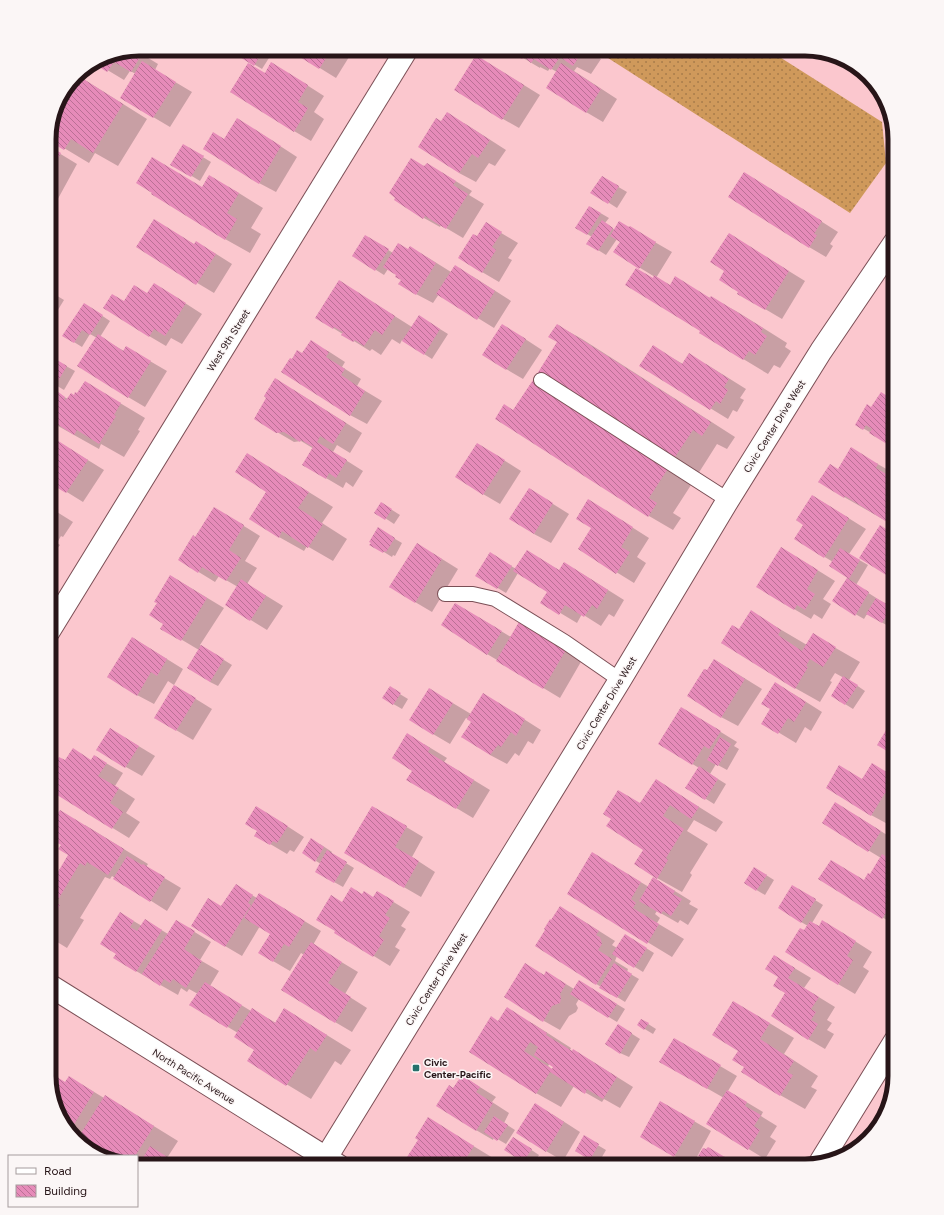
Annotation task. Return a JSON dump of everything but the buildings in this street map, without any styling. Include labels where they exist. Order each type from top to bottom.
[{"type":"street","name":"West 9th Street","points":[[56,620],[403,56]]},
{"type":"street","name":"Civic Center Drive West","points":[[331,1159],[728,500],[821,351],[888,252]]},
{"type":"street","name":"North Pacific Avenue","points":[[56,989],[323,1159]]},
{"type":"street","points":[[824,1156],[888,1052]]},
{"type":"lane","points":[[541,380],[728,500]]},
{"type":"lane","points":[[445,594],[473,594],[495,599],[565,642],[620,680]]},
{"type":"shaded area","points":[[605,56],[778,56],[882,122],[886,163],[850,213]]},
{"type":"place","name":"Civic Center-Pacific","points":[[416,1068]]}]
